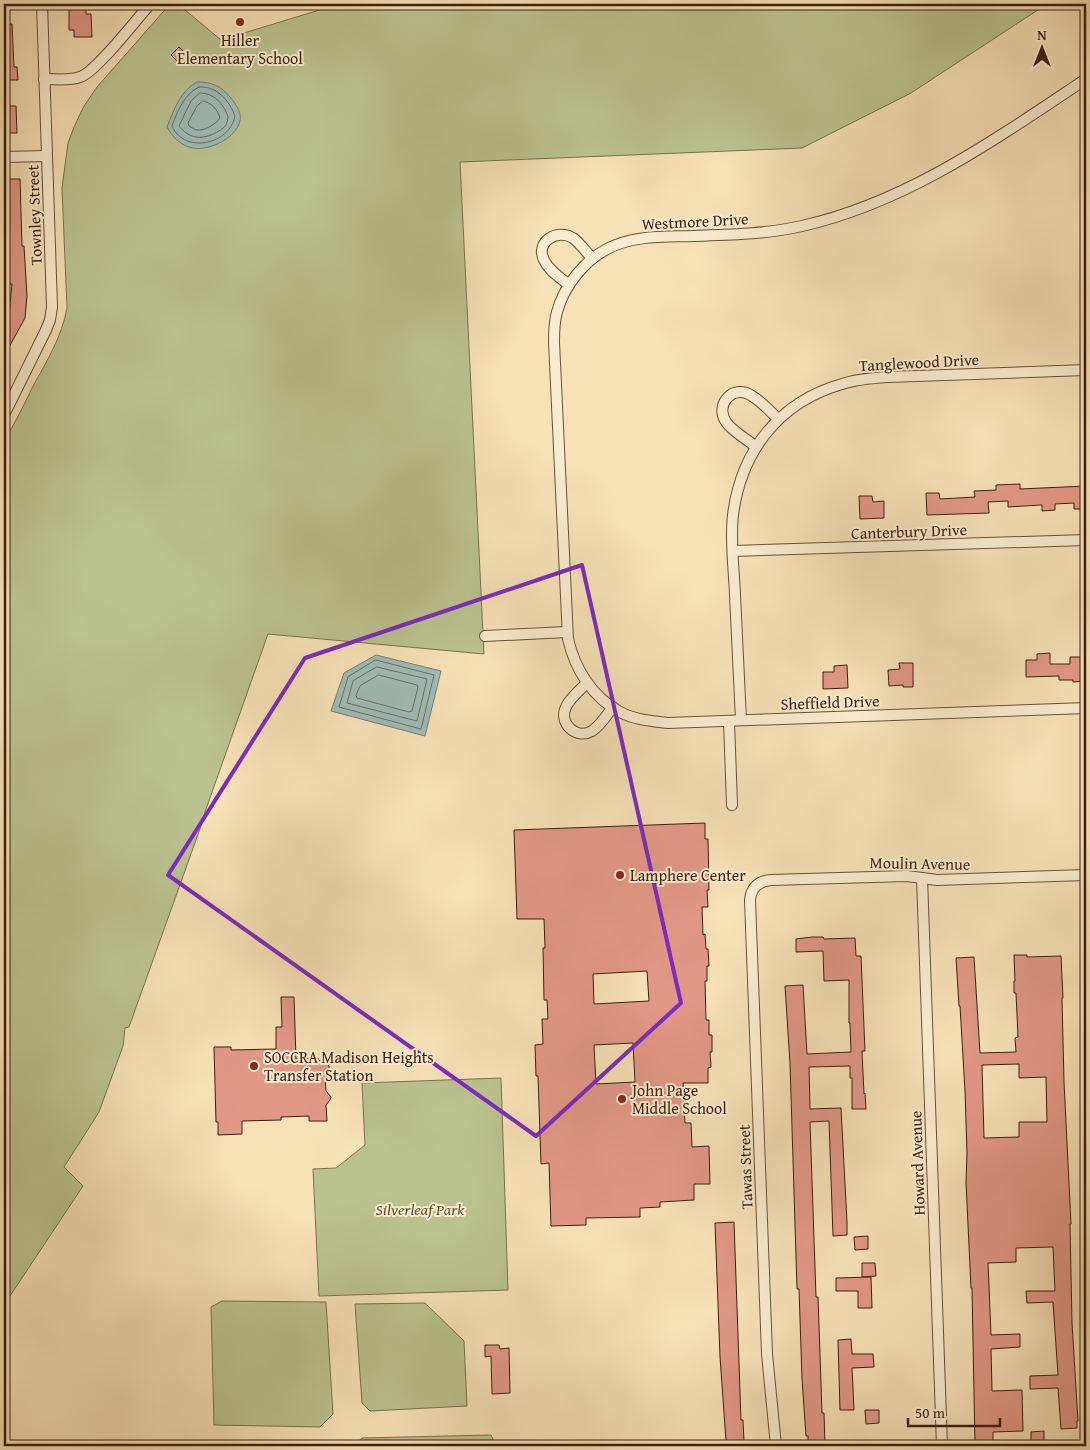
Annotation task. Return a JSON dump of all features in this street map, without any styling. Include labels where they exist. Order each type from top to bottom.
[{"type":"street","name":"Townley Street","points":[[4,415],[46,330],[51,314],[42,4]]},
{"type":"street","points":[[44,79],[70,79],[85,75],[99,62],[150,4]]},
{"type":"street","name":"Westmore Drive","points":[[587,683],[579,671],[572,654],[567,632],[554,327],[562,298],[569,285],[592,258],[608,248],[639,239],[768,232],[801,227],[857,211],[916,185],[952,166],[1086,79]]},
{"type":"street","points":[[4,157],[47,156]]},
{"type":"street","points":[[569,285],[548,267],[544,261],[542,255],[546,240],[553,235],[562,234],[573,238],[592,258]]},
{"type":"street","name":"Tanglewood Drive","points":[[741,720],[733,517],[737,493],[744,472],[756,446],[778,419],[799,403],[818,392],[844,383],[865,379],[1086,370]]},
{"type":"street","points":[[756,446],[726,422],[722,411],[729,395],[746,393],[752,395],[778,419]]},
{"type":"street","name":"Canterbury Drive","points":[[733,551],[1086,540]]},
{"type":"street","points":[[485,636],[567,632]]},
{"type":"street","points":[[587,683],[566,705],[564,711],[566,724],[569,728],[583,734],[590,732],[613,707]]},
{"type":"street","name":"Sheffield Drive","points":[[587,683],[599,696],[621,712],[647,721],[668,723],[1086,708]]},
{"type":"street","points":[[729,721],[732,805]]},
{"type":"street","points":[[1086,875],[1086,884]]},
{"type":"street","name":"Moulin Avenue","points":[[754,886],[771,880],[908,876],[937,880],[1086,875]]},
{"type":"street","name":"Howard Avenue","points":[[922,878],[942,1446]]},
{"type":"street","name":"Tawas Street","points":[[754,886],[750,900],[767,1354],[776,1446]]},
{"type":"highlighted area","points":[[582,565],[681,1003],[536,1136],[168,875],[305,658]]},
{"type":"green space","points":[[170,4],[178,4],[221,40],[339,4],[1047,4],[911,93],[802,148],[460,162],[484,654],[268,634],[129,1027],[125,1028],[123,1046],[99,1112],[64,1167],[83,1186],[4,1305],[4,441],[53,348],[65,318],[67,308],[62,188],[68,143],[74,127],[84,106],[97,87]]},
{"type":"green space","name":"Silverleaf Park","points":[[501,1078],[508,1290],[319,1296],[313,1169],[336,1168],[365,1145],[362,1083]]},
{"type":"green space","points":[[222,1301],[326,1302],[333,1414],[320,1427],[214,1425],[211,1307]]},
{"type":"green space","points":[[425,1303],[464,1341],[467,1406],[370,1411],[362,1403],[355,1304]]},
{"type":"green space","points":[[491,1435],[496,1446],[353,1446],[362,1438]]},
{"type":"water","points":[[197,82],[216,85],[223,90],[235,103],[240,114],[240,122],[230,136],[205,148],[185,146],[179,142],[167,127],[175,108],[186,90]]},
{"type":"water","points":[[376,655],[441,671],[425,736],[331,711],[344,673]]},
{"type":"building","points":[[69,4],[86,4],[86,14],[91,14],[92,37],[74,37],[74,30],[69,30]]},
{"type":"building","points":[[4,24],[12,24],[14,67],[17,67],[18,80],[4,80]]},
{"type":"building","points":[[179,47],[187,55],[179,63],[171,55]]},
{"type":"building","points":[[4,106],[16,106],[17,133],[4,133]]},
{"type":"building","points":[[4,179],[20,179],[22,246],[24,246],[27,296],[25,318],[4,356],[4,322],[8,324],[12,284],[4,284]]},
{"type":"building","points":[[1020,484],[1020,489],[1086,486],[1086,509],[1074,509],[1074,503],[1055,504],[1055,510],[1042,511],[1042,505],[1008,507],[1008,501],[988,502],[989,513],[927,515],[926,493],[939,493],[940,499],[975,497],[974,491],[996,490],[996,485]]},
{"type":"building","points":[[859,496],[872,496],[873,502],[884,501],[884,518],[860,519]]},
{"type":"building","points":[[1050,653],[1050,664],[1070,664],[1070,657],[1083,657],[1084,681],[1059,680],[1059,676],[1026,677],[1026,660],[1037,660],[1037,654]]},
{"type":"building","points":[[899,663],[913,663],[913,687],[903,687],[903,685],[889,686],[888,670],[900,669]]},
{"type":"building","points":[[847,665],[848,688],[823,689],[823,672],[834,672],[834,666]]},
{"type":"building","points":[[705,823],[705,839],[708,839],[709,890],[707,890],[708,907],[702,907],[703,935],[705,934],[706,949],[708,949],[709,966],[707,966],[707,981],[705,981],[706,1020],[709,1020],[709,1035],[712,1035],[711,1067],[708,1068],[708,1083],[683,1083],[685,1123],[691,1123],[692,1147],[709,1146],[710,1184],[694,1184],[694,1200],[660,1202],[660,1207],[640,1208],[640,1217],[586,1218],[586,1225],[551,1226],[549,1163],[541,1164],[535,1045],[543,1044],[542,1019],[548,1019],[547,1000],[544,1000],[544,919],[517,919],[514,830]],"holes":[[[647,971],[649,1001],[594,1004],[593,974]],[[633,1043],[635,1082],[596,1084],[594,1045]]]},
{"type":"building","points":[[823,937],[824,939],[855,938],[856,956],[861,956],[865,1051],[862,1051],[866,1109],[852,1109],[850,1066],[809,1067],[810,1109],[841,1108],[847,1222],[847,1235],[833,1236],[829,1121],[810,1122],[816,1297],[818,1297],[825,1446],[808,1446],[808,1436],[806,1436],[799,1289],[797,1289],[790,1063],[785,986],[803,985],[807,1054],[851,1052],[849,980],[824,981],[823,951],[796,952],[796,939]]},
{"type":"building","points":[[1014,955],[1027,955],[1027,957],[1061,956],[1064,1082],[1071,1224],[1072,1323],[1078,1421],[1077,1428],[1061,1429],[1058,1388],[1030,1389],[1030,1376],[1058,1375],[1053,1302],[1027,1303],[1026,1291],[1055,1291],[1053,1247],[1016,1248],[1016,1262],[988,1263],[991,1335],[1020,1334],[1020,1347],[991,1349],[992,1391],[1022,1390],[1023,1431],[993,1432],[993,1446],[975,1446],[972,1288],[966,1182],[965,1091],[956,958],[974,957],[980,1053],[1016,1052],[1015,1038],[1018,1037],[1016,993],[1014,993]],"holes":[[[1019,1064],[1019,1078],[1046,1077],[1047,1122],[1019,1122],[1019,1137],[984,1138],[982,1065]]]},
{"type":"building","name":"SOCCRA Madison Heights Transfer Station","points":[[281,997],[294,997],[296,1059],[318,1058],[318,1060],[329,1066],[329,1072],[325,1076],[326,1091],[331,1097],[326,1105],[327,1121],[309,1121],[309,1116],[281,1117],[281,1120],[242,1121],[242,1134],[218,1135],[214,1047],[231,1047],[231,1050],[276,1049],[276,1027],[282,1027]]},
{"type":"building","points":[[734,1222],[741,1420],[743,1420],[744,1441],[726,1441],[720,1357],[715,1223]]},
{"type":"building","points":[[868,1236],[868,1249],[855,1250],[854,1237]]},
{"type":"building","points":[[862,1263],[875,1263],[876,1276],[862,1277]]},
{"type":"building","points":[[871,1277],[872,1308],[858,1308],[858,1291],[836,1291],[836,1278]]},
{"type":"building","points":[[851,1339],[852,1354],[873,1354],[874,1367],[852,1368],[854,1410],[840,1410],[838,1340]]},
{"type":"building","points":[[485,1345],[499,1345],[500,1349],[509,1348],[510,1393],[492,1394],[491,1356],[485,1357]]},
{"type":"building","points":[[865,1410],[879,1410],[879,1423],[866,1424]]},
{"type":"building","points":[[1044,1431],[1044,1445],[1031,1445],[1031,1432]]},
{"type":"place","name":"Hiller Elementary School","points":[[240,22]]},
{"type":"place","name":"Lamphere Center","points":[[620,875]]},
{"type":"place","name":"SOCCRA Madison Heights Transfer Station","points":[[254,1066]]},
{"type":"place","name":"John Page Middle School","points":[[622,1099]]}]
